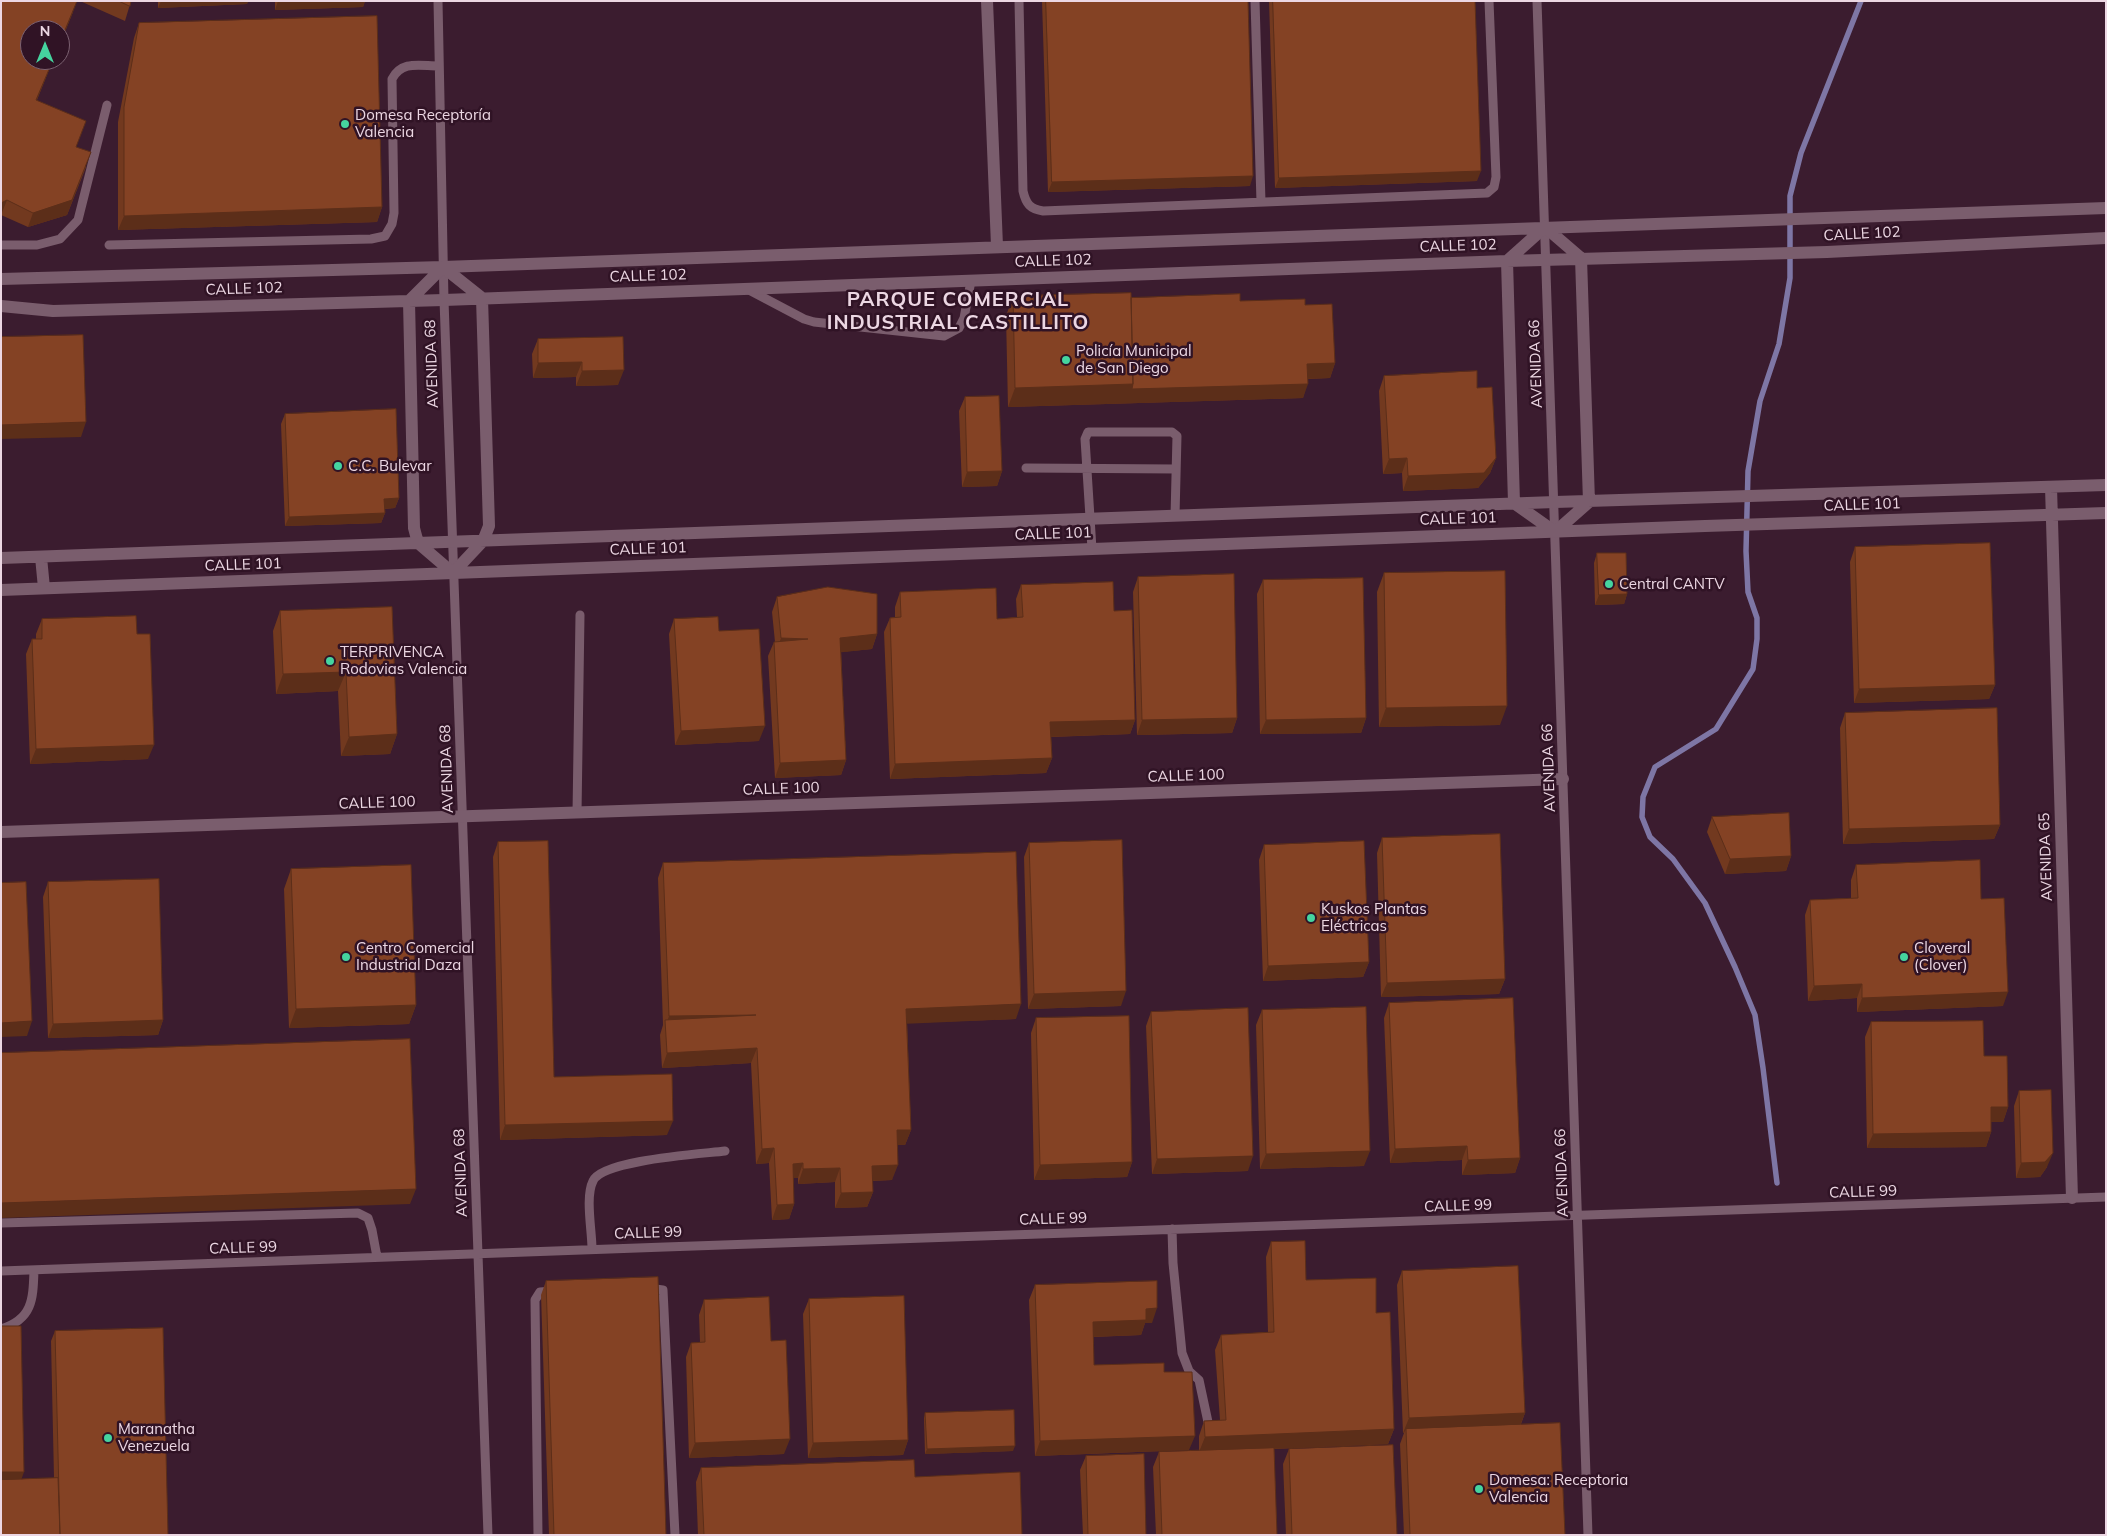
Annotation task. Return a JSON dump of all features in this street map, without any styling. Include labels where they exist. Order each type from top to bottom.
[{"type":"street","points":[[988,1],[996,246]]},
{"type":"street","name":"CALLE 102","points":[[1,279],[443,267],[2106,208]]},
{"type":"street","points":[[1544,227],[1581,258],[1590,502],[1555,532],[1514,503],[1507,261],[1544,227]]},
{"type":"street","name":"CALLE 102","points":[[1,306],[53,311],[444,300],[1581,258],[1827,252],[2106,238]]},
{"type":"street","points":[[443,267],[482,298],[489,526],[484,541],[453,573],[418,543],[414,528],[409,301],[443,267]]},
{"type":"street","name":"CALLE 101","points":[[1,558],[1514,503],[2106,485]]},
{"type":"street","name":"AVENIDA 65","points":[[2051,487],[2072,1198]]},
{"type":"street","name":"CALLE 101","points":[[1,590],[1705,526],[2106,513]]},
{"type":"street","points":[[41,557],[44,588]]},
{"type":"street","name":"CALLE 100","points":[[1,832],[1563,779]]},
{"type":"lane","name":"AVENIDA 68","points":[[438,1],[444,300],[488,1535]]},
{"type":"lane","points":[[1019,1],[1023,191],[1026,202],[1033,209],[1043,211],[1476,194],[1487,192],[1494,187],[1496,177],[1489,1]]},
{"type":"lane","points":[[1255,1],[1261,202]]},
{"type":"lane","name":"AVENIDA 66","points":[[1537,1],[1588,1535]]},
{"type":"lane","points":[[109,246],[371,239],[385,236],[392,224],[394,213],[392,79],[397,70],[404,66],[439,66]]},
{"type":"lane","points":[[1,245],[36,245],[60,239],[78,220],[107,105]]},
{"type":"lane","points":[[746,289],[804,319],[814,322],[944,336],[958,328],[964,318],[972,280]]},
{"type":"lane","points":[[1092,549],[1085,439],[1088,432],[1172,432],[1176,436],[1175,516]]},
{"type":"lane","points":[[1026,468],[1087,470],[1176,469]]},
{"type":"lane","points":[[577,813],[580,615]]},
{"type":"lane","points":[[592,1249],[589,1193],[593,1179],[601,1172],[621,1164],[725,1151]]},
{"type":"lane","name":"CALLE 99","points":[[1,1272],[478,1253],[2106,1197]]},
{"type":"lane","points":[[1,1223],[358,1213],[368,1218],[377,1257]]},
{"type":"lane","points":[[1172,1229],[1173,1263],[1182,1353],[1189,1371],[1200,1380],[1208,1422]]},
{"type":"lane","points":[[1,1329],[10,1326],[26,1315],[33,1298],[34,1270]]},
{"type":"lane","points":[[641,1288],[663,1290],[675,1535]]},
{"type":"lane","points":[[538,1535],[535,1300],[540,1292],[565,1290]]},
{"type":"building","points":[[1,1],[77,1],[69,20],[20,20],[20,70],[49,70],[36,100],[86,121],[76,147],[91,152],[72,200],[33,213],[7,200],[1,203]]},
{"type":"building","points":[[119,1],[131,1],[130,6]]},
{"type":"building","points":[[1046,1],[1248,1],[1253,176],[1052,182]]},
{"type":"building","points":[[1273,1],[1475,1],[1481,171],[1279,178]]},
{"type":"building","points":[[377,16],[382,207],[124,216],[124,107],[139,23]]},
{"type":"building","name":"Policía Municipal de San Diego","points":[[1131,293],[1133,384],[1015,388],[1013,296]]},
{"type":"building","points":[[1240,294],[1240,301],[1305,299],[1305,305],[1332,304],[1335,363],[1307,364],[1308,384],[1132,389],[1131,298]]},
{"type":"building","points":[[83,335],[86,422],[1,425],[1,337]]},
{"type":"building","points":[[623,337],[624,370],[582,371],[582,362],[538,363],[538,339]]},
{"type":"building","points":[[1477,371],[1477,388],[1492,387],[1496,458],[1484,473],[1408,476],[1407,458],[1389,459],[1384,376]]},
{"type":"building","points":[[999,396],[1002,471],[967,472],[965,397]]},
{"type":"building","name":"C.C. Bulevar","points":[[396,409],[399,498],[384,499],[385,513],[289,517],[285,414]]},
{"type":"building","points":[[1990,543],[1995,685],[1859,689],[1855,547]]},
{"type":"building","name":"Central CANTV","points":[[1597,553],[1626,553],[1627,594],[1599,595]]},
{"type":"building","points":[[1505,571],[1507,706],[1386,708],[1384,573]]},
{"type":"building","points":[[1234,574],[1237,718],[1142,720],[1138,577]]},
{"type":"building","points":[[1363,578],[1366,718],[1266,720],[1263,580]]},
{"type":"building","points":[[1113,582],[1114,611],[1132,610],[1135,720],[1050,722],[1052,758],[895,764],[890,618],[901,617],[900,592],[996,588],[997,619],[1023,617],[1021,585]]},
{"type":"building","points":[[828,587],[877,594],[877,634],[840,638],[846,760],[780,763],[774,642],[808,639],[781,638],[777,597]]},
{"type":"building","name":"TERPRIVENCA Rodovias Valencia","points":[[392,607],[397,734],[349,737],[346,672],[283,674],[280,611]]},
{"type":"building","points":[[136,616],[137,634],[150,634],[154,745],[36,749],[32,639],[42,639],[42,619]]},
{"type":"building","points":[[718,617],[719,631],[759,629],[765,726],[681,731],[674,619]]},
{"type":"building","points":[[1997,708],[2000,825],[1849,829],[1845,713]]},
{"type":"building","points":[[1789,813],[1791,856],[1730,859],[1712,817]]},
{"type":"building","points":[[1500,834],[1505,979],[1387,983],[1382,838]]},
{"type":"building","points":[[1122,840],[1126,991],[1034,994],[1029,843]]},
{"type":"building","points":[[548,841],[554,1077],[672,1074],[673,1121],[505,1125],[498,842]]},
{"type":"building","name":"Kuskos Plantas Eléctricas","points":[[1364,841],[1369,962],[1268,966],[1264,845]]},
{"type":"building","points":[[1016,852],[1021,1004],[906,1009],[911,1130],[897,1130],[898,1165],[872,1166],[873,1192],[841,1193],[840,1168],[803,1169],[803,1163],[793,1164],[794,1204],[777,1205],[774,1148],[762,1149],[757,1048],[667,1053],[665,1020],[756,1015],[669,1016],[663,863]]},
{"type":"building","name":"Cloveral (Clover)","points":[[1980,860],[1981,899],[2004,898],[2008,992],[1862,998],[1862,984],[1814,986],[1810,900],[1858,898],[1856,865]]},
{"type":"building","name":"Centro Comercial Industrial Daza","points":[[411,865],[416,1005],[296,1009],[291,869]]},
{"type":"building","points":[[159,879],[163,1020],[53,1024],[48,882]]},
{"type":"building","points":[[26,882],[32,1021],[1,1023],[1,883]]},
{"type":"building","points":[[1513,998],[1520,1158],[1468,1160],[1467,1146],[1395,1149],[1389,1003]]},
{"type":"building","points":[[1366,1007],[1370,1151],[1266,1154],[1262,1010]]},
{"type":"building","points":[[1248,1008],[1253,1156],[1157,1159],[1151,1012]]},
{"type":"building","points":[[1129,1016],[1132,1162],[1040,1165],[1036,1018]]},
{"type":"building","points":[[1983,1021],[1984,1056],[2007,1056],[2008,1107],[1991,1107],[1991,1132],[1873,1134],[1871,1022]]},
{"type":"building","points":[[410,1039],[416,1189],[1,1203],[1,1053]]},
{"type":"building","points":[[2051,1090],[2053,1153],[2045,1162],[2021,1163],[2019,1091]]},
{"type":"building","points":[[1305,1241],[1306,1280],[1376,1278],[1376,1313],[1390,1312],[1394,1429],[1205,1437],[1204,1421],[1226,1420],[1221,1335],[1274,1332],[1271,1242]]},
{"type":"building","points":[[1518,1266],[1525,1413],[1409,1418],[1402,1271]]},
{"type":"building","points":[[658,1277],[666,1535],[554,1535],[546,1281]]},
{"type":"building","points":[[1157,1281],[1157,1308],[1146,1309],[1146,1320],[1093,1322],[1094,1365],[1164,1363],[1164,1372],[1192,1372],[1195,1436],[1040,1441],[1035,1285]]},
{"type":"building","points":[[904,1296],[908,1440],[813,1443],[809,1299]]},
{"type":"building","points":[[769,1297],[771,1341],[786,1340],[790,1439],[695,1443],[691,1343],[705,1342],[704,1300]]},
{"type":"building","points":[[1,1326],[21,1326],[24,1472],[1,1472]]},
{"type":"building","name":"Maranatha Venezuela","points":[[163,1328],[168,1535],[60,1535],[55,1331]]},
{"type":"building","points":[[1014,1410],[1015,1446],[927,1449],[925,1413]]},
{"type":"building","name":"Domesa: Receptoria Valencia","points":[[1560,1423],[1565,1535],[1410,1535],[1406,1429]]},
{"type":"building","points":[[1393,1445],[1397,1535],[1292,1535],[1289,1449]]},
{"type":"building","points":[[1274,1448],[1277,1535],[1162,1535],[1159,1452]]},
{"type":"building","points":[[1144,1454],[1146,1535],[1088,1535],[1086,1456]]},
{"type":"building","points":[[914,1460],[915,1477],[1020,1472],[1022,1535],[704,1535],[701,1468]]},
{"type":"building","points":[[58,1478],[60,1535],[1,1535],[1,1480]]},
{"type":"waterway","points":[[1777,1183],[1755,1015],[1705,903],[1673,859],[1650,837],[1642,817],[1643,797],[1655,767],[1716,729],[1753,669],[1757,639],[1757,618],[1748,592],[1746,551],[1748,471],[1760,401],[1779,344],[1790,278],[1790,196],[1801,153],[1861,1]]},
{"type":"place","name":"Domesa Receptoría Valencia","points":[[345,124]]},
{"type":"place","name":"Policía Municipal de San Diego","points":[[1066,360]]},
{"type":"place","name":"C.C. Bulevar","points":[[338,466]]},
{"type":"place","name":"Central CANTV","points":[[1609,584]]},
{"type":"place","name":"TERPRIVENCA Rodovias Valencia","points":[[330,661]]},
{"type":"place","name":"Kuskos Plantas Eléctricas","points":[[1311,918]]},
{"type":"place","name":"Centro Comercial Industrial Daza","points":[[346,957]]},
{"type":"place","name":"Cloveral (Clover)","points":[[1904,957]]},
{"type":"place","name":"Maranatha Venezuela","points":[[108,1438]]},
{"type":"place","name":"Domesa: Receptoria Valencia","points":[[1479,1489]]},
{"type":"district","name":"PARQUE COMERCIAL INDUSTRIAL CASTILLITO","points":[[958,312]]}]
